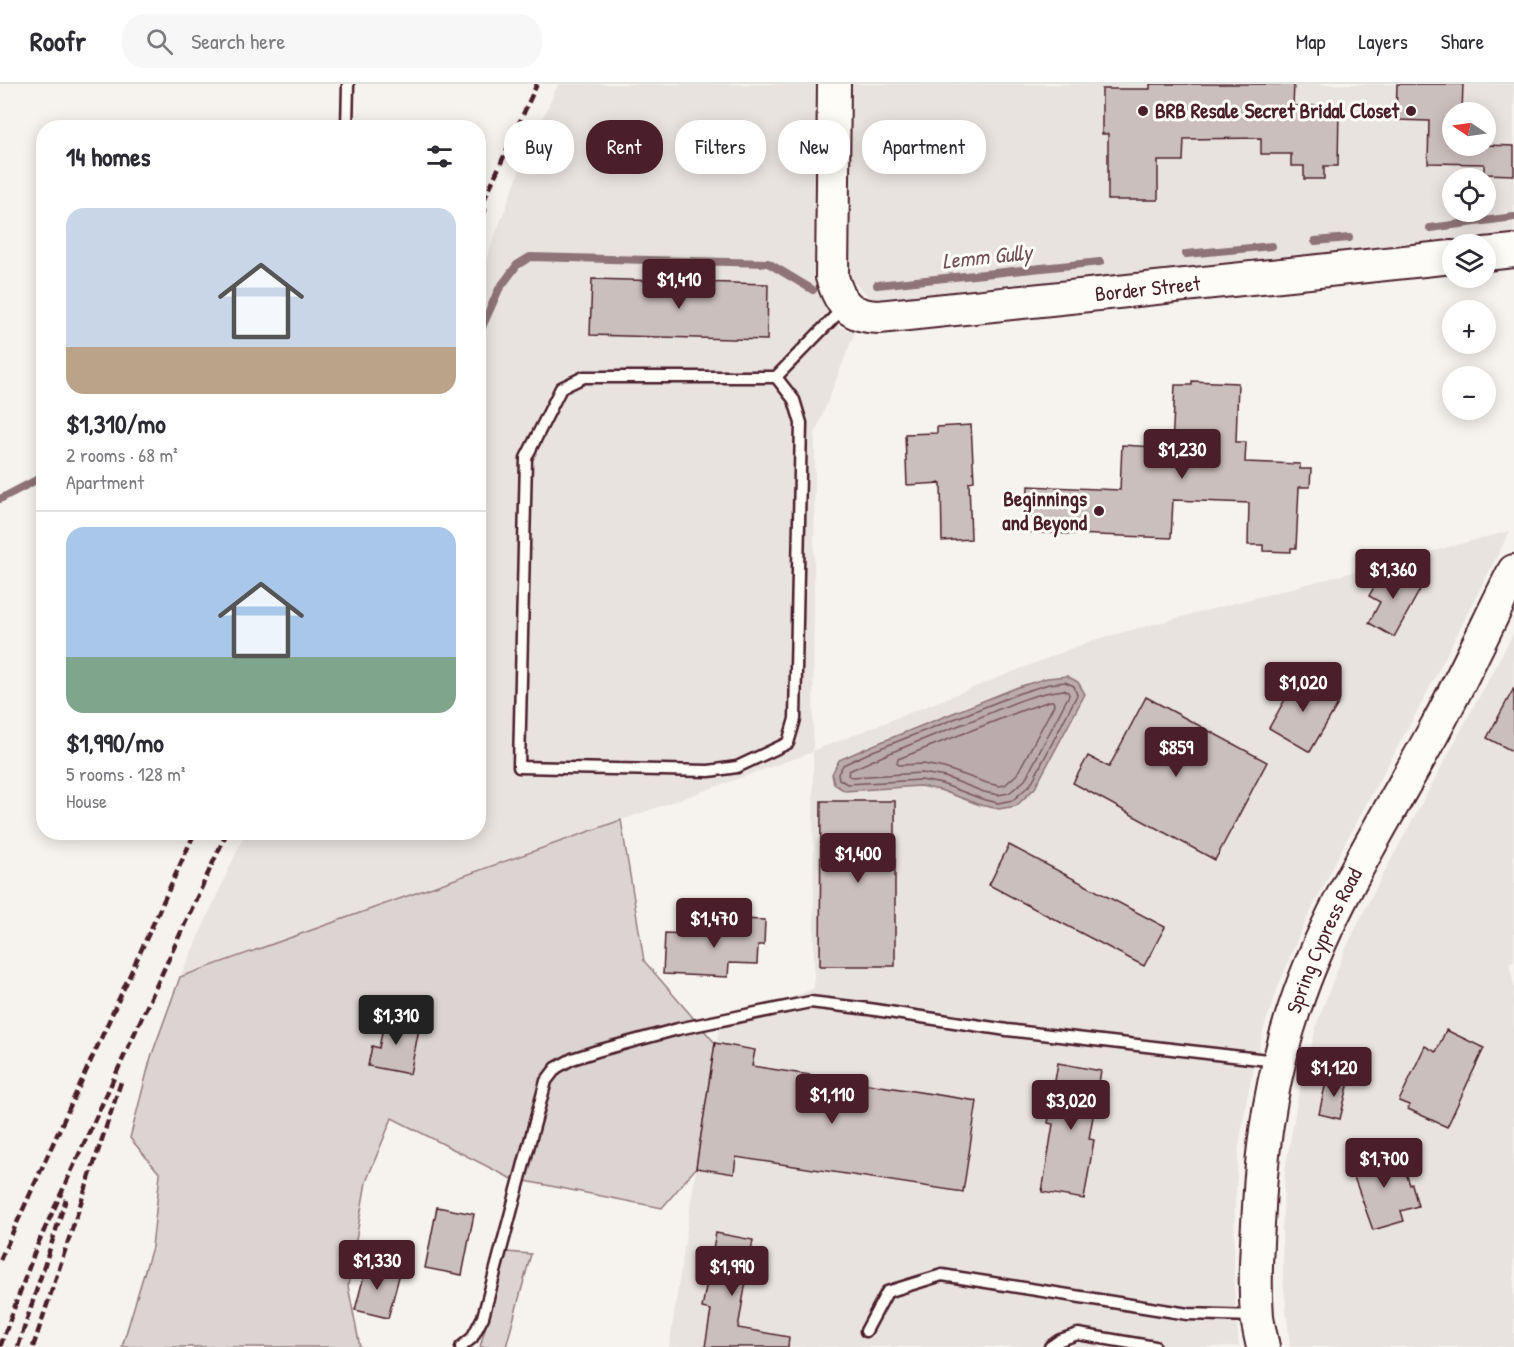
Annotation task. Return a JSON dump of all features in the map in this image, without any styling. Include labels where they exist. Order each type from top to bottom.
[{"type":"street","points":[[834,84],[831,262],[835,287],[845,306]]},
{"type":"street","points":[[1496,253],[1514,251]]},
{"type":"street","name":"Border Street","points":[[845,306],[856,313],[879,317],[1442,258]]},
{"type":"street","name":"Spring Cypress Road","points":[[1263,1347],[1257,1316],[1256,1252],[1260,1175],[1267,1118],[1278,1061],[1298,997],[1324,935],[1361,861],[1434,731],[1514,571]]},
{"type":"lane","points":[[347,120],[348,84]]},
{"type":"lane","points":[[776,377],[794,400],[801,423],[795,719],[788,743],[737,767],[710,771],[519,767],[526,458],[561,388],[584,377],[776,377],[845,306]]},
{"type":"lane","points":[[461,1347],[472,1338],[483,1317],[546,1081],[556,1068],[572,1059],[678,1029],[810,1002],[1007,1030],[1278,1061]]},
{"type":"lane","points":[[866,1330],[887,1292],[942,1275],[1188,1314],[1257,1316]]},
{"type":"lane","points":[[1050,1347],[1060,1340],[1078,1334],[1155,1347]]},
{"type":"shaded area","points":[[558,84],[823,84],[824,120],[778,120],[778,174],[824,174],[826,299],[831,317],[840,327],[855,332],[815,434],[813,751],[1093,640],[1510,531],[1300,933],[1264,1028],[1247,1098],[1239,1147],[1235,1206],[1234,1285],[1239,1347],[669,1347],[719,1028],[814,988],[813,752],[180,977],[242,840],[486,840],[486,260],[518,174],[574,174],[574,120],[542,120]]},
{"type":"shaded area","points":[[845,84],[1514,84],[1514,238],[1496,240],[1496,234],[1442,234],[1442,246],[895,304],[868,296],[846,275],[845,174],[850,174],[850,120],[845,120]]},
{"type":"shaded area","points":[[1514,632],[1514,961],[1509,963],[1514,985],[1514,1347],[1290,1347],[1283,1279],[1282,1230],[1285,1170],[1298,1097],[1318,1020],[1344,952],[1371,897]]},
{"type":"shaded area","points":[[621,820],[644,961],[715,1043],[696,1168],[662,1208],[510,1178],[392,1118],[366,1182],[348,1286],[360,1347],[122,1347],[152,1247],[160,1174],[130,1138],[151,1057],[180,977]]},
{"type":"shaded area","points":[[506,1252],[531,1254],[506,1347],[480,1347]]},
{"type":"water","points":[[1067,676],[1078,682],[1085,694],[1035,788],[1016,806],[999,809],[920,786],[845,791],[834,784],[832,774],[839,760],[1018,687],[1047,678]]},
{"type":"building","points":[[1150,84],[1294,84],[1293,106],[1339,106],[1338,166],[1324,166],[1324,179],[1304,179],[1304,166],[1291,166],[1291,154],[1261,154],[1261,138],[1184,139],[1183,161],[1158,161],[1158,200],[1108,200],[1108,134],[1102,134],[1102,89],[1150,89]]},
{"type":"building","points":[[1397,84],[1463,84],[1462,102],[1442,102],[1442,156],[1496,156],[1496,145],[1514,146],[1514,175],[1496,174],[1496,168],[1484,168],[1484,164],[1428,163],[1429,121],[1396,120]]},
{"type":"building","points":[[592,279],[768,284],[767,340],[590,335]]},
{"type":"building","points":[[1192,381],[1238,383],[1236,442],[1246,442],[1245,462],[1300,464],[1300,469],[1311,469],[1310,487],[1299,487],[1296,548],[1291,548],[1291,552],[1263,551],[1263,545],[1248,545],[1249,503],[1173,500],[1171,538],[1026,532],[1028,486],[1120,490],[1122,445],[1172,448],[1175,385],[1192,385]]},
{"type":"building","points":[[971,425],[974,481],[969,482],[971,539],[942,541],[941,483],[907,485],[905,434],[937,433],[937,427]]},
{"type":"building","points":[[1386,566],[1422,586],[1394,637],[1369,623],[1380,602],[1369,596]]},
{"type":"building","points":[[1287,673],[1339,702],[1310,752],[1269,728],[1288,694],[1278,689]]},
{"type":"building","points":[[1514,688],[1514,752],[1487,738]]},
{"type":"building","points":[[1146,697],[1267,762],[1215,860],[1073,783],[1088,756],[1109,767]]},
{"type":"building","points":[[821,801],[895,801],[895,966],[820,966]]},
{"type":"building","points":[[1009,845],[1165,927],[1144,966],[989,885]]},
{"type":"building","points":[[716,918],[765,920],[764,945],[758,945],[757,964],[729,963],[728,977],[663,974],[665,933],[715,935]]},
{"type":"building","points":[[385,1017],[420,1024],[410,1074],[368,1066],[372,1046],[379,1048]]},
{"type":"building","points":[[1446,1030],[1484,1048],[1447,1127],[1408,1109],[1409,1105],[1399,1101],[1425,1046],[1436,1052]]},
{"type":"building","points":[[715,1043],[755,1050],[752,1066],[977,1101],[963,1192],[736,1157],[734,1174],[696,1168]]},
{"type":"building","points":[[1058,1063],[1101,1071],[1089,1139],[1094,1140],[1084,1199],[1042,1192],[1053,1124],[1048,1123]]},
{"type":"building","points":[[1327,1077],[1349,1082],[1340,1119],[1319,1114]]},
{"type":"building","points":[[1398,1149],[1418,1206],[1401,1211],[1404,1221],[1373,1230],[1350,1166]]},
{"type":"building","points":[[437,1207],[474,1214],[462,1275],[425,1268]]},
{"type":"building","points":[[716,1233],[753,1240],[738,1328],[789,1337],[788,1347],[705,1347],[711,1310],[702,1308]]},
{"type":"building","points":[[367,1264],[400,1273],[388,1318],[355,1310]]},
{"type":"waterway","name":"Lemm Gully","points":[[1430,228],[1514,217]]},
{"type":"waterway","name":"Lemm Gully","points":[[1315,241],[1349,238]]},
{"type":"waterway","name":"Lemm Gully","points":[[1186,254],[1272,246]]},
{"type":"waterway","name":"Lemm Gully","points":[[486,318],[499,289],[517,265],[530,257],[768,263],[813,290]]},
{"type":"waterway","name":"Lemm Gully","points":[[877,285],[1100,262]]},
{"type":"waterway","name":"Lemm Gully","points":[[0,499],[36,480]]},
{"type":"railway","points":[[486,196],[537,84]]},
{"type":"railway","points":[[0,1260],[191,840]]},
{"type":"railway","points":[[0,1347],[36,1248],[223,840]]},
{"type":"railway","points":[[33,1347],[121,1082]]},
{"type":"railway","points":[[18,1347],[66,1199]]},
{"type":"place","name":"BRB Resale","points":[[1143,111]]},
{"type":"place","name":"Secret Bridal Closet","points":[[1411,111]]},
{"type":"place","name":"Beginnings and Beyond","points":[[1099,511]]}]
